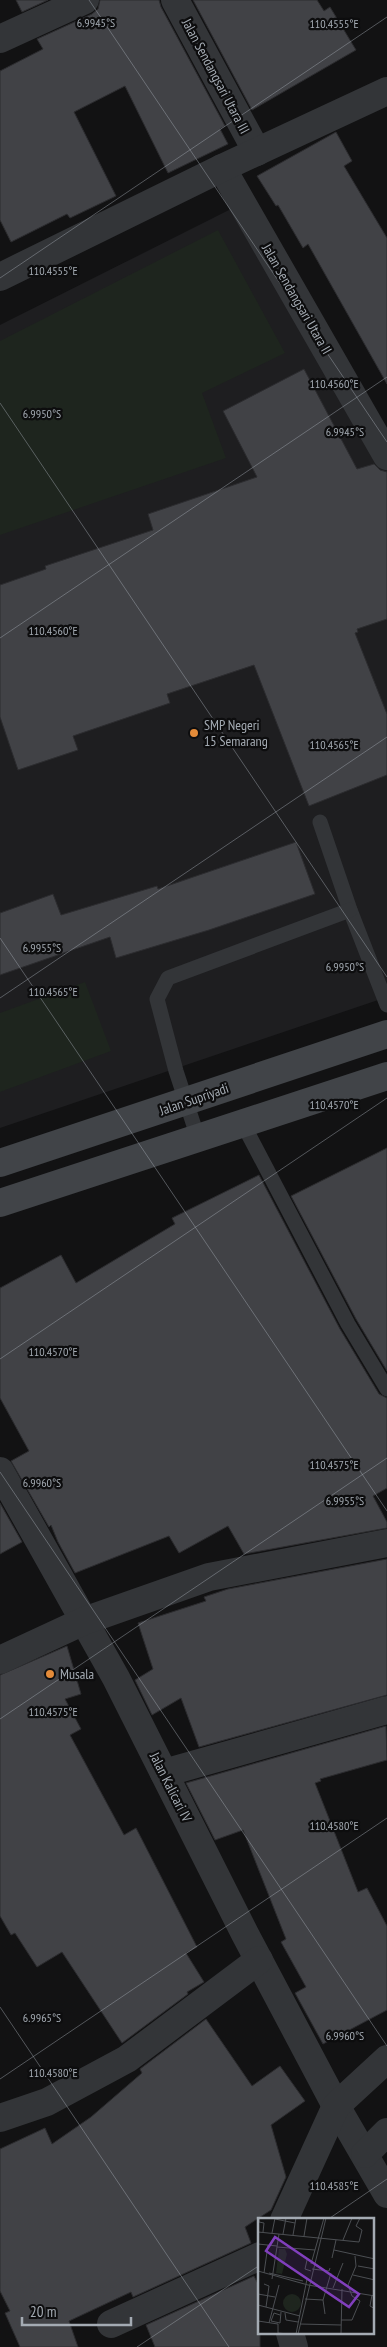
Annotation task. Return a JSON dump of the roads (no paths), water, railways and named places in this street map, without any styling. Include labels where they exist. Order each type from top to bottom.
[{"type":"street","points":[[0,39],[85,0]]},
{"type":"street","name":"Jalan Sendangsari Utara III","points":[[175,0],[257,152]]},
{"type":"street","points":[[0,277],[222,168],[387,91]]},
{"type":"street","name":"Jalan Sendangsari Utara II","points":[[222,168],[387,456]]},
{"type":"street","name":"Jalan Supriyadi","points":[[0,1164],[387,1034]]},
{"type":"street","points":[[0,1203],[387,1076]]},
{"type":"street","name":"Jalan Kalicari IV","points":[[0,1471],[116,1678],[259,1960],[336,2106],[366,2154],[387,2194]]},
{"type":"street","points":[[0,1660],[84,1620],[209,1577],[387,1543]]},
{"type":"street","points":[[164,1773],[387,1710]]},
{"type":"street","points":[[0,2118],[48,2102],[127,2059],[259,1960]]},
{"type":"street","points":[[285,2218],[336,2106],[387,2058]]},
{"type":"street","points":[[366,2154],[387,2132]]},
{"type":"street","points":[[111,2324],[258,2257]]},
{"type":"street","points":[[290,2334],[294,2347]]},
{"type":"lane","points":[[320,822],[350,910],[387,1005]]},
{"type":"lane","points":[[198,1138],[157,999],[168,978],[350,910]]},
{"type":"lane","points":[[243,1124],[348,1324],[387,1389]]},
{"type":"place","name":"SMP Negeri 15 Semarang","points":[[194,733]]},
{"type":"place","name":"Musala","points":[[50,1674]]}]
